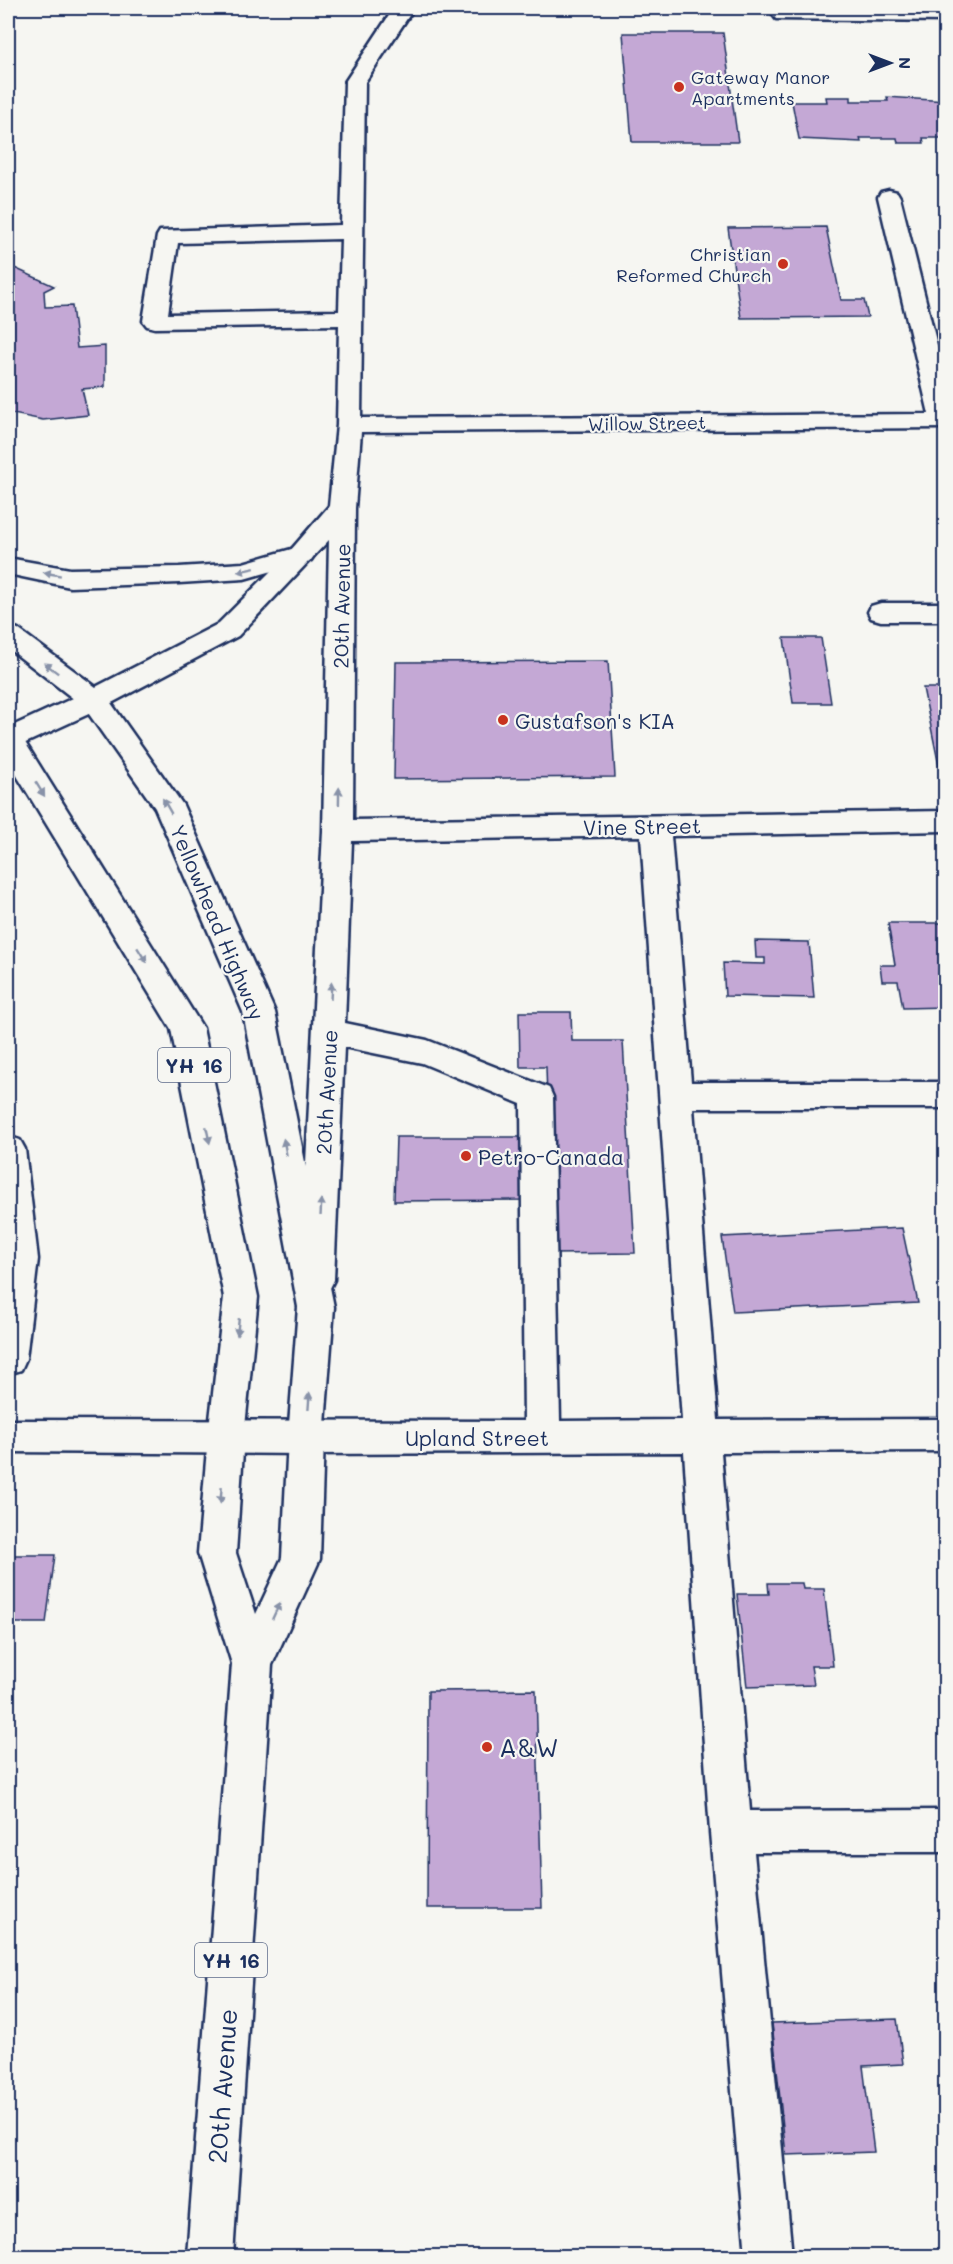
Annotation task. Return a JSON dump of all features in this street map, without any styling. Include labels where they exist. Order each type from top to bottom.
[{"type":"main road","name":"20th Avenue","points":[[210,2256],[252,1664],[301,1559],[306,1438],[316,1307],[338,831],[342,508],[348,425],[355,82],[404,8]]},
{"type":"main road","points":[[783,15],[945,15]]},
{"type":"main road","points":[[889,197],[944,421]]},
{"type":"main road","points":[[350,318],[154,321],[168,236],[352,232]]},
{"type":"main road","name":"Willow Street","points":[[348,425],[944,421]]},
{"type":"main road","name":"20th Avenue","points":[[8,738],[94,700],[228,630],[302,554],[342,508]]},
{"type":"main road","points":[[8,566],[70,578],[178,575],[244,571],[302,554]]},
{"type":"main road","points":[[881,612],[945,612]]},
{"type":"main road","name":"Yellowhead Highway","points":[[8,635],[94,700],[168,805],[259,1012],[316,1307]]},
{"type":"main road","name":"YH 16","points":[[8,738],[186,1028],[241,1297],[226,1437]]},
{"type":"main road","name":"Vine Street","points":[[338,831],[945,821]]},
{"type":"main road","points":[[655,826],[731,1832],[769,2256]]},
{"type":"main road","points":[[329,1032],[427,1052],[537,1097],[542,1436]]},
{"type":"main road","points":[[675,1095],[945,1095]]},
{"type":"main road","points":[[8,1149],[21,1259],[8,1359]]},
{"type":"main road","name":"Upland Street","points":[[8,1436],[306,1438],[945,1435]]},
{"type":"main road","name":"20th Avenue","points":[[226,1437],[217,1554],[252,1664]]},
{"type":"main road","points":[[731,1832],[945,1831]]},
{"type":"building","name":"Gateway Manor Apartments","points":[[623,33],[723,33],[738,142],[632,142]]},
{"type":"building","points":[[826,97],[851,97],[851,101],[888,101],[887,97],[946,101],[946,138],[923,138],[924,143],[898,143],[897,138],[860,138],[861,142],[799,139],[792,102],[827,102]]},
{"type":"building","name":"Christian Reformed Church","points":[[826,227],[841,300],[864,300],[868,317],[741,318],[728,228]]},
{"type":"building","points":[[8,265],[54,286],[44,291],[45,307],[72,306],[77,348],[105,346],[105,387],[82,389],[88,415],[43,420],[8,413]]},
{"type":"building","points":[[784,638],[821,638],[831,703],[793,703]]},
{"type":"building","name":"Gustafson's KIA","points":[[608,661],[615,777],[394,779],[396,662]]},
{"type":"building","points":[[923,688],[946,688],[946,766],[939,766]]},
{"type":"building","points":[[888,923],[946,923],[946,1007],[903,1008],[898,981],[882,981],[880,965],[895,965]]},
{"type":"building","points":[[755,941],[809,942],[814,998],[725,996],[723,963],[765,964],[765,958],[756,958]]},
{"type":"building","points":[[519,1012],[571,1012],[572,1041],[623,1041],[635,1253],[552,1254],[546,1067],[520,1067]]},
{"type":"building","points":[[396,1137],[526,1137],[527,1200],[394,1201]]},
{"type":"building","points":[[902,1228],[918,1303],[733,1312],[722,1237]]},
{"type":"building","points":[[8,1555],[55,1555],[46,1623],[8,1623]]},
{"type":"building","points":[[768,1583],[802,1583],[803,1589],[824,1589],[833,1666],[811,1666],[814,1685],[747,1687],[737,1594],[769,1594]]},
{"type":"building","points":[[536,1690],[542,1908],[427,1908],[428,1691]]},
{"type":"building","points":[[897,2019],[903,2064],[863,2066],[874,2152],[786,2155],[772,2023]]},
{"type":"place","name":"Gateway Manor Apartments","points":[[679,87]]},
{"type":"place","name":"Christian Reformed Church","points":[[783,264]]},
{"type":"place","name":"Gustafson's KIA","points":[[503,720]]},
{"type":"place","name":"Petro-Canada","points":[[466,1156]]},
{"type":"place","name":"A&W","points":[[487,1747]]}]
